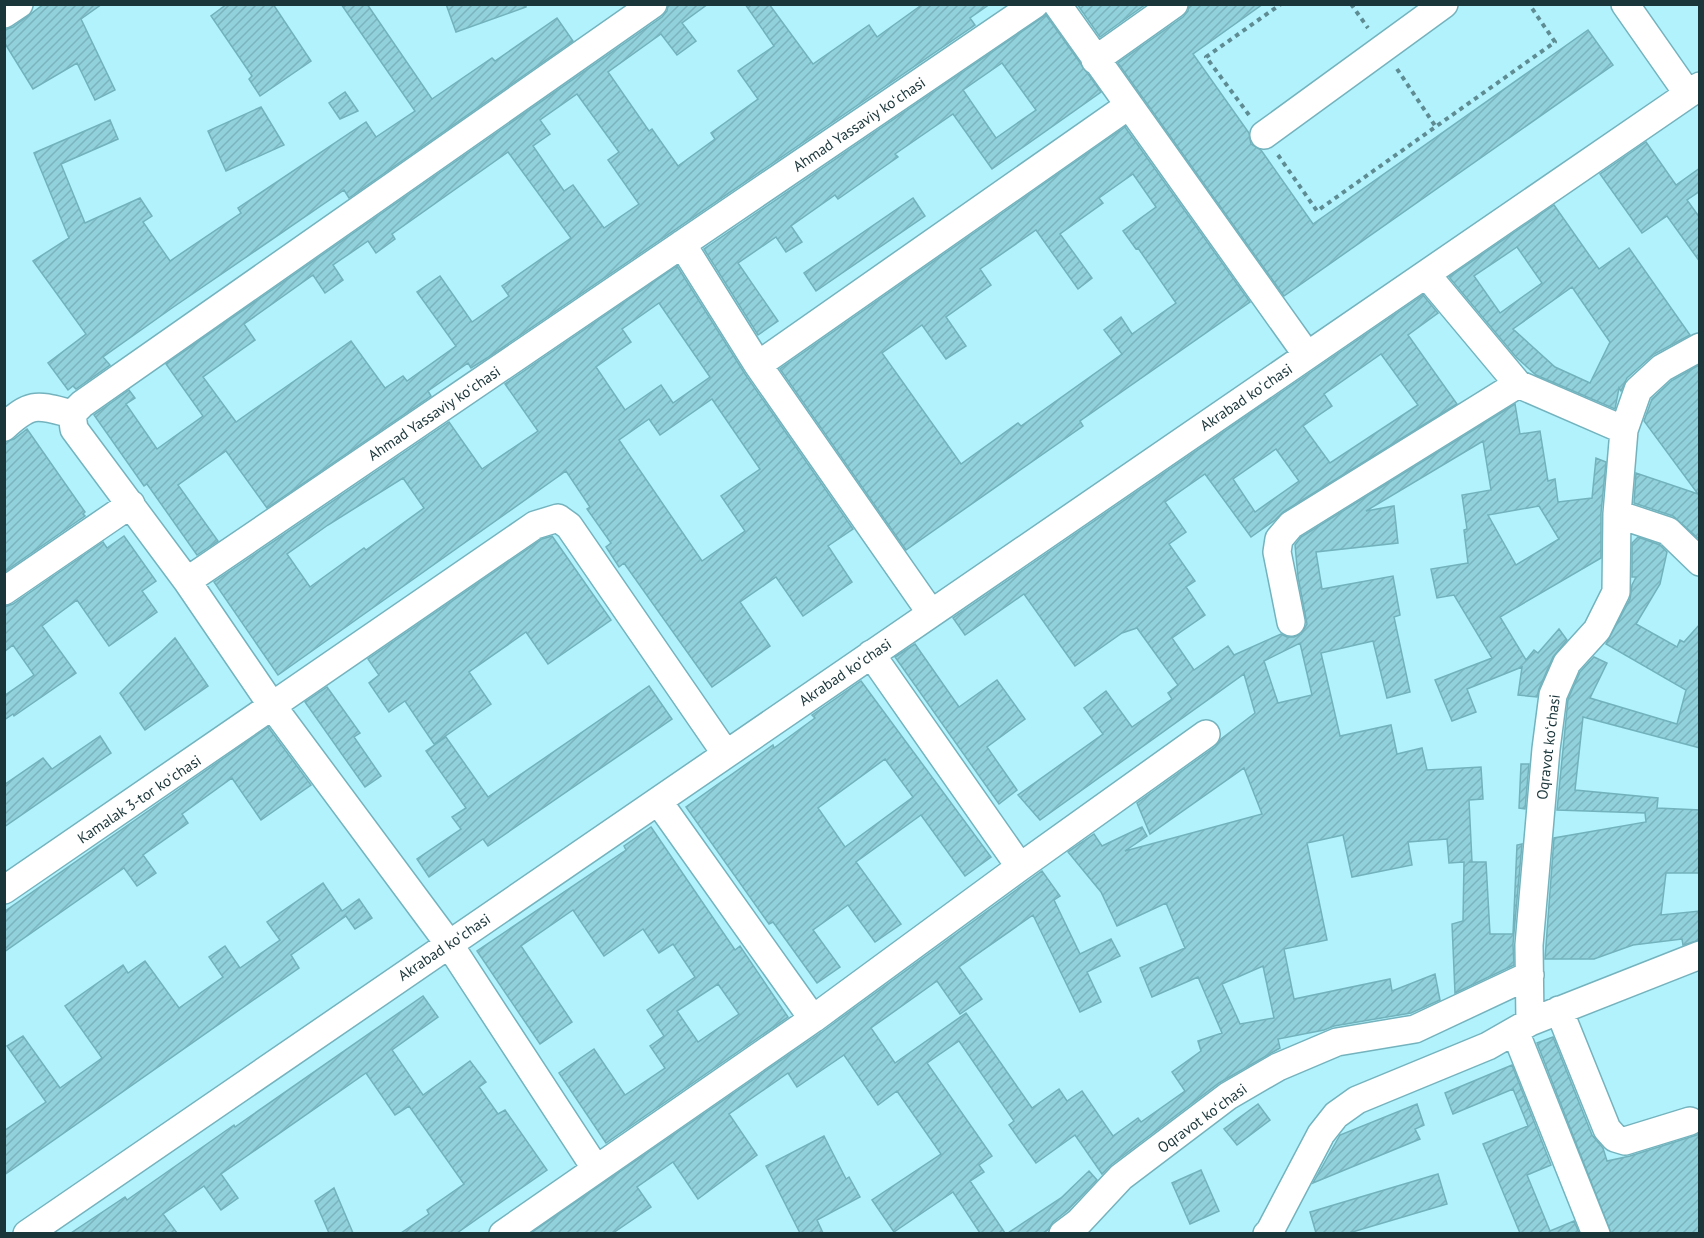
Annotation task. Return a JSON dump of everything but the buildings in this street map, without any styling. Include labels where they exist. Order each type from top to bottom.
[{"type":"street","points":[[4,14],[19,4]]},
{"type":"street","points":[[72,414],[82,404],[653,4]]},
{"type":"street","name":"Ahmad Yassaviy koʻchasi","points":[[187,581],[1035,4]]},
{"type":"street","name":"Akrabad koʻchasi","points":[[27,1233],[1307,355],[1057,4]]},
{"type":"street","points":[[1095,60],[1174,4]]},
{"type":"street","points":[[1264,135],[1444,4]]},
{"type":"street","points":[[1307,355],[1694,90],[1625,4]]},
{"type":"street","points":[[758,364],[1128,106]]},
{"type":"street","points":[[682,244],[758,364],[931,613]]},
{"type":"street","points":[[1426,274],[1518,384],[1624,430]]},
{"type":"street","name":"Oqravot koʻchasi","points":[[1523,1027],[1530,975],[1529,945],[1552,695],[1567,663],[1597,630],[1616,592],[1617,514],[1624,430],[1638,390],[1662,368],[1700,347]]},
{"type":"street","points":[[1291,622],[1277,552],[1279,539],[1291,525],[1518,384]]},
{"type":"street","points":[[4,427],[21,411],[39,405],[72,414]]},
{"type":"street","points":[[72,414],[74,429],[187,581],[273,707],[449,944],[596,1169]]},
{"type":"street","points":[[4,591],[131,504]]},
{"type":"street","points":[[1617,514],[1668,531],[1700,562]]},
{"type":"street","name":"Kamalak 3-tor koʻchasi","points":[[4,891],[535,525],[558,518],[569,526],[726,754]]},
{"type":"street","points":[[871,654],[1020,867]]},
{"type":"street","points":[[503,1233],[813,1019],[1206,734]]},
{"type":"street","points":[[658,801],[813,1019]]},
{"type":"street","points":[[1267,1233],[1321,1134],[1336,1115],[1357,1100],[1488,1046],[1559,1010],[1700,955]]},
{"type":"street","name":"Oqravot koʻchasi","points":[[1063,1233],[1079,1222],[1121,1177],[1238,1090],[1278,1067],[1337,1042],[1415,1029],[1530,975]]},
{"type":"street","points":[[1559,1010],[1607,1129],[1615,1138],[1625,1141],[1690,1121]]},
{"type":"street","points":[[1523,1027],[1596,1233]]},
{"type":"street","points":[[1415,1029],[1420,1073]]},
{"type":"path","points":[[1281,4],[1206,57],[1317,211],[1555,42],[1529,4]]}]
